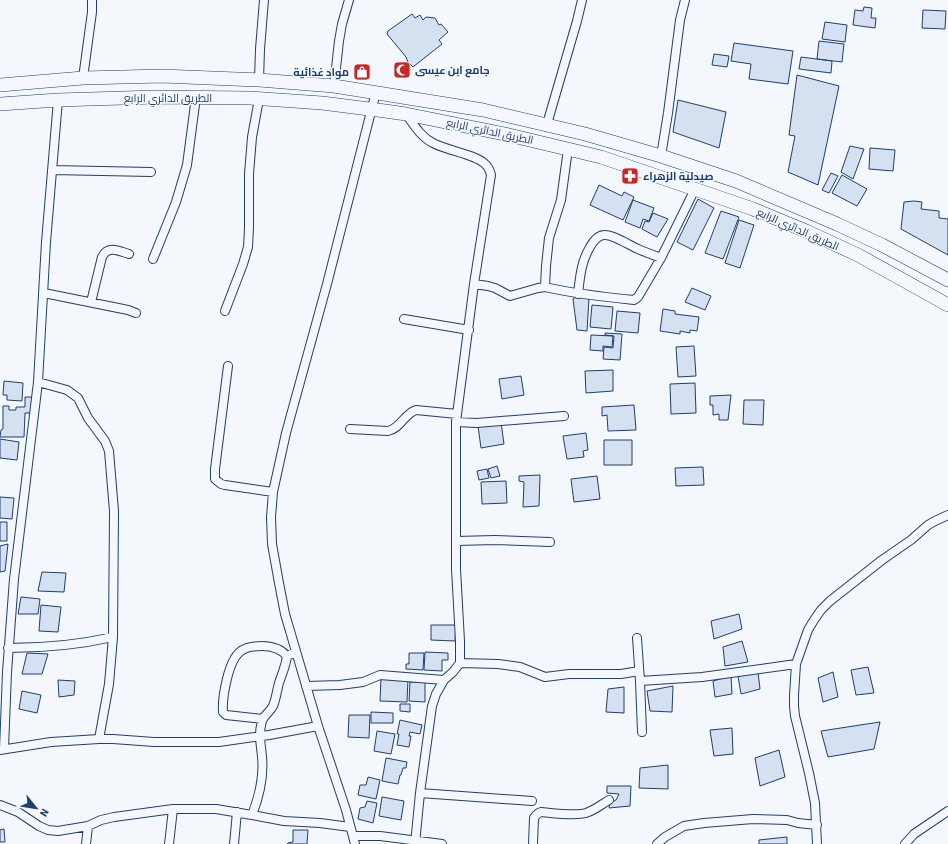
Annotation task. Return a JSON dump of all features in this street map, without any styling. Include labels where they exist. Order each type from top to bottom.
[{"type":"main road","name":"الطريق الدائري الرابع","points":[[0,85],[83,78],[162,76],[259,80],[334,86],[483,110],[585,134],[661,156],[736,181],[882,245],[948,280]]},
{"type":"main road","name":"الطريق الدائري الرابع","points":[[0,104],[58,100],[155,97],[259,98],[322,103],[406,114],[509,135],[601,158],[753,209],[806,231],[858,256],[948,304]]},
{"type":"street","points":[[83,78],[92,12],[92,0]]},
{"type":"street","points":[[259,80],[264,0]]},
{"type":"street","points":[[334,86],[339,41],[349,0]]},
{"type":"street","points":[[547,124],[582,0]]},
{"type":"street","points":[[661,156],[680,20],[685,0]]},
{"type":"street","points":[[355,844],[346,810],[318,726],[285,614],[272,544],[271,517],[273,492],[286,433],[329,276],[376,92]]},
{"type":"street","points":[[153,259],[176,202],[187,165],[196,97]]},
{"type":"street","points":[[225,312],[248,247],[248,193],[250,161],[252,138],[259,98]]},
{"type":"street","points":[[58,100],[38,382],[14,579],[2,750],[51,742],[100,739],[154,742],[219,742],[318,726]]},
{"type":"street","points":[[406,114],[416,129],[432,143],[476,159],[487,165],[491,175],[474,284],[457,418],[456,569],[460,663],[444,680],[436,694],[432,706],[415,842]]},
{"type":"street","points":[[545,287],[549,238],[561,200],[568,149]]},
{"type":"street","points":[[52,170],[151,172]]},
{"type":"street","points":[[474,284],[495,288],[510,296],[545,287],[578,294],[634,300],[638,297],[661,258],[695,189]]},
{"type":"street","points":[[578,294],[580,275],[584,259],[594,240],[599,236],[604,235],[617,238],[638,249],[661,258]]},
{"type":"street","points":[[90,302],[102,257],[106,250],[110,249],[129,254]]},
{"type":"street","points":[[44,293],[128,310],[136,313]]},
{"type":"street","points":[[404,319],[468,330]]},
{"type":"street","points":[[228,366],[215,479],[217,482],[225,485],[273,492]]},
{"type":"street","points":[[38,382],[67,390],[78,398],[88,418],[105,441],[109,451],[114,510],[113,637],[109,684],[100,739]]},
{"type":"street","points":[[350,429],[384,432],[393,430],[410,412],[416,410],[477,423],[564,416]]},
{"type":"street","points":[[817,844],[817,826],[813,788],[795,716],[794,695],[796,664],[808,630],[820,610],[830,601],[882,560],[912,540],[928,525],[948,515]]},
{"type":"street","points":[[456,541],[495,540],[550,542]]},
{"type":"street","points":[[8,648],[36,648],[65,645],[113,637]]},
{"type":"street","points":[[637,638],[642,732]]},
{"type":"street","points":[[263,719],[226,715],[223,712],[223,698],[232,662],[241,650],[255,646],[268,646],[280,650],[287,656]]},
{"type":"street","points":[[287,656],[296,652]]},
{"type":"street","points":[[252,814],[259,798],[262,778],[260,736],[263,719],[274,704],[287,656]]},
{"type":"street","points":[[460,663],[498,664],[520,667],[545,677],[568,674],[621,674],[639,671]]},
{"type":"street","points":[[640,681],[702,677],[796,664]]},
{"type":"street","points":[[306,686],[340,685],[363,682],[380,675],[444,680]]},
{"type":"street","points":[[420,793],[532,801]]},
{"type":"street","points":[[533,844],[534,818],[538,812],[586,813],[609,800]]},
{"type":"street","points":[[0,805],[18,812],[39,826],[58,832],[88,826],[101,820],[114,817],[173,809],[216,809],[252,814],[284,821],[350,826]]},
{"type":"street","points":[[169,844],[173,809]]},
{"type":"street","points":[[905,844],[914,834],[948,811]]},
{"type":"street","points":[[234,844],[237,812]]},
{"type":"street","points":[[657,844],[684,826],[704,822],[753,818],[787,820],[817,826]]},
{"type":"street","points":[[86,844],[88,826]]},
{"type":"street","points":[[353,836],[380,836],[415,842],[442,844]]},
{"type":"building","points":[[864,7],[872,8],[871,18],[876,18],[875,28],[853,25],[855,10],[863,11]]},
{"type":"building","points":[[923,10],[946,11],[945,29],[922,28]]},
{"type":"building","points":[[412,14],[415,18],[420,15],[423,20],[426,17],[435,18],[439,25],[441,24],[448,32],[439,40],[442,44],[413,67],[387,34],[388,31]]},
{"type":"building","points":[[825,22],[847,25],[845,42],[822,39]]},
{"type":"building","points":[[819,41],[844,44],[842,62],[817,59]]},
{"type":"building","points":[[734,43],[793,51],[788,84],[749,79],[751,64],[731,61]]},
{"type":"building","points":[[714,54],[729,56],[727,67],[712,65]]},
{"type":"building","points":[[801,57],[832,61],[831,73],[799,69]]},
{"type":"building","points":[[797,75],[839,86],[818,185],[788,172],[795,136],[789,135]]},
{"type":"building","points":[[678,100],[726,112],[719,148],[673,132]]},
{"type":"building","points":[[850,146],[864,149],[853,179],[841,172]]},
{"type":"building","points":[[870,148],[895,150],[893,171],[869,169]]},
{"type":"building","points":[[831,173],[838,176],[829,193],[822,190]]},
{"type":"building","points":[[842,175],[867,189],[857,206],[832,193]]},
{"type":"building","points":[[599,185],[622,196],[624,192],[634,197],[623,220],[590,205]]},
{"type":"building","points":[[698,199],[714,208],[693,250],[677,242]]},
{"type":"building","points":[[633,200],[654,208],[649,221],[643,219],[640,228],[625,222]]},
{"type":"building","points":[[904,202],[922,202],[921,209],[939,211],[939,218],[948,219],[948,255],[901,229]]},
{"type":"building","points":[[721,211],[739,217],[723,259],[705,253]]},
{"type":"building","points":[[653,213],[668,219],[657,237],[642,229],[645,221],[649,222]]},
{"type":"building","points":[[739,220],[754,225],[740,268],[725,263]]},
{"type":"building","points":[[692,288],[711,296],[705,310],[685,302]]},
{"type":"building","points":[[579,295],[589,298],[587,331],[577,330],[573,299]]},
{"type":"building","points":[[592,305],[613,307],[611,329],[590,327]]},
{"type":"building","points":[[663,309],[675,311],[675,314],[699,317],[697,331],[690,330],[690,333],[680,331],[680,334],[660,331]]},
{"type":"building","points":[[617,311],[640,313],[638,333],[615,331]]},
{"type":"building","points":[[605,333],[622,334],[620,360],[603,359],[604,347],[613,348],[614,336],[605,335]]},
{"type":"building","points":[[591,335],[613,336],[612,347],[603,346],[603,351],[590,350]]},
{"type":"building","points":[[694,346],[696,376],[678,377],[676,347]]},
{"type":"building","points":[[613,370],[613,391],[586,393],[585,371]]},
{"type":"building","points":[[521,376],[524,395],[502,399],[499,379]]},
{"type":"building","points":[[4,381],[23,383],[22,401],[7,400],[7,395],[3,395]]},
{"type":"building","points":[[695,383],[696,413],[671,414],[670,384]]},
{"type":"building","points":[[731,395],[728,420],[719,420],[719,414],[713,415],[713,405],[710,405],[710,396]]},
{"type":"building","points":[[25,397],[32,397],[32,413],[25,413],[24,437],[0,437],[1,430],[3,429],[3,406],[9,406],[9,410],[16,410],[16,407],[25,407]]},
{"type":"building","points":[[744,400],[764,400],[763,425],[743,424]]},
{"type":"building","points":[[634,405],[636,430],[608,431],[607,415],[602,416],[602,407]]},
{"type":"building","points":[[501,422],[504,444],[481,448],[478,426]]},
{"type":"building","points":[[586,433],[588,450],[583,451],[584,457],[567,459],[563,436]]},
{"type":"building","points":[[0,439],[19,442],[17,460],[0,458]]},
{"type":"building","points":[[604,440],[632,440],[632,465],[604,465]]},
{"type":"building","points":[[497,466],[500,476],[491,478],[488,469]]},
{"type":"building","points":[[703,467],[704,485],[676,486],[675,468]]},
{"type":"building","points":[[487,469],[489,478],[479,480],[477,471]]},
{"type":"building","points":[[540,475],[539,506],[523,507],[524,482],[519,481],[519,476]]},
{"type":"building","points":[[597,476],[600,499],[574,502],[571,479]]},
{"type":"building","points":[[506,481],[507,503],[482,504],[481,482]]},
{"type":"building","points":[[0,497],[14,498],[12,519],[0,518]]},
{"type":"building","points":[[0,522],[7,522],[7,541],[0,541]]},
{"type":"building","points":[[8,544],[5,571],[0,572],[0,546]]},
{"type":"building","points":[[42,572],[66,573],[64,592],[38,591]]},
{"type":"building","points":[[21,597],[40,599],[38,614],[18,614]]},
{"type":"building","points":[[41,605],[61,607],[58,632],[39,631]]},
{"type":"building","points":[[739,614],[742,629],[714,639],[711,621]]},
{"type":"building","points":[[431,625],[456,625],[455,641],[431,640]]},
{"type":"building","points":[[742,641],[748,662],[725,666],[723,647]]},
{"type":"building","points":[[425,652],[448,653],[448,660],[442,660],[442,671],[424,670]]},
{"type":"building","points":[[27,653],[48,654],[42,674],[22,674]]},
{"type":"building","points":[[409,653],[424,653],[423,670],[406,669],[406,664],[409,664]]},
{"type":"building","points":[[868,667],[874,693],[856,695],[851,670]]},
{"type":"building","points":[[758,672],[760,689],[741,694],[738,676]]},
{"type":"building","points":[[833,672],[838,697],[823,702],[818,678]]},
{"type":"building","points":[[731,676],[732,694],[715,697],[713,681]]},
{"type":"building","points":[[381,678],[408,679],[407,702],[380,701]]},
{"type":"building","points":[[58,680],[75,681],[74,695],[59,697]]},
{"type":"building","points":[[410,682],[425,682],[425,702],[409,701]]},
{"type":"building","points":[[673,686],[672,712],[650,711],[647,691]]},
{"type":"building","points":[[624,687],[624,713],[606,712],[608,689]]},
{"type":"building","points":[[22,691],[41,695],[37,713],[19,709]]},
{"type":"building","points":[[400,704],[410,704],[410,712],[400,711]]},
{"type":"building","points":[[371,712],[393,713],[393,723],[371,723]]},
{"type":"building","points":[[349,715],[370,715],[369,738],[348,737]]},
{"type":"building","points":[[400,720],[422,725],[420,734],[410,732],[409,736],[411,736],[409,747],[397,745],[399,734],[397,734]]},
{"type":"building","points":[[880,722],[874,749],[828,757],[821,731]]},
{"type":"building","points":[[732,728],[733,754],[714,756],[710,730]]},
{"type":"building","points":[[377,731],[395,734],[391,754],[374,751]]},
{"type":"building","points":[[779,750],[785,777],[760,786],[755,758]]},
{"type":"building","points":[[386,758],[407,762],[406,768],[403,768],[400,775],[398,784],[382,781]]},
{"type":"building","points":[[668,765],[668,789],[639,788],[640,768]]},
{"type":"building","points":[[368,777],[380,780],[376,799],[358,795],[360,785],[366,785]]},
{"type":"building","points":[[607,786],[631,786],[630,806],[609,808],[610,803],[616,800],[619,794],[607,793]]},
{"type":"building","points":[[382,797],[404,801],[401,820],[379,816]]},
{"type":"building","points":[[367,801],[377,803],[373,823],[358,819],[360,808],[365,807]]},
{"type":"building","points":[[4,829],[5,842],[0,842],[0,830]]},
{"type":"building","points":[[293,830],[308,830],[307,844],[287,844],[293,842]]},
{"type":"building","points":[[787,837],[787,844],[759,844],[759,840]]},
{"type":"place","name":"جامع ابن عيسى","points":[[402,70]]},
{"type":"place","name":"مواد غذائية","points":[[362,72]]},
{"type":"place","name":"صيدلية الزهراء","points":[[630,176]]}]
